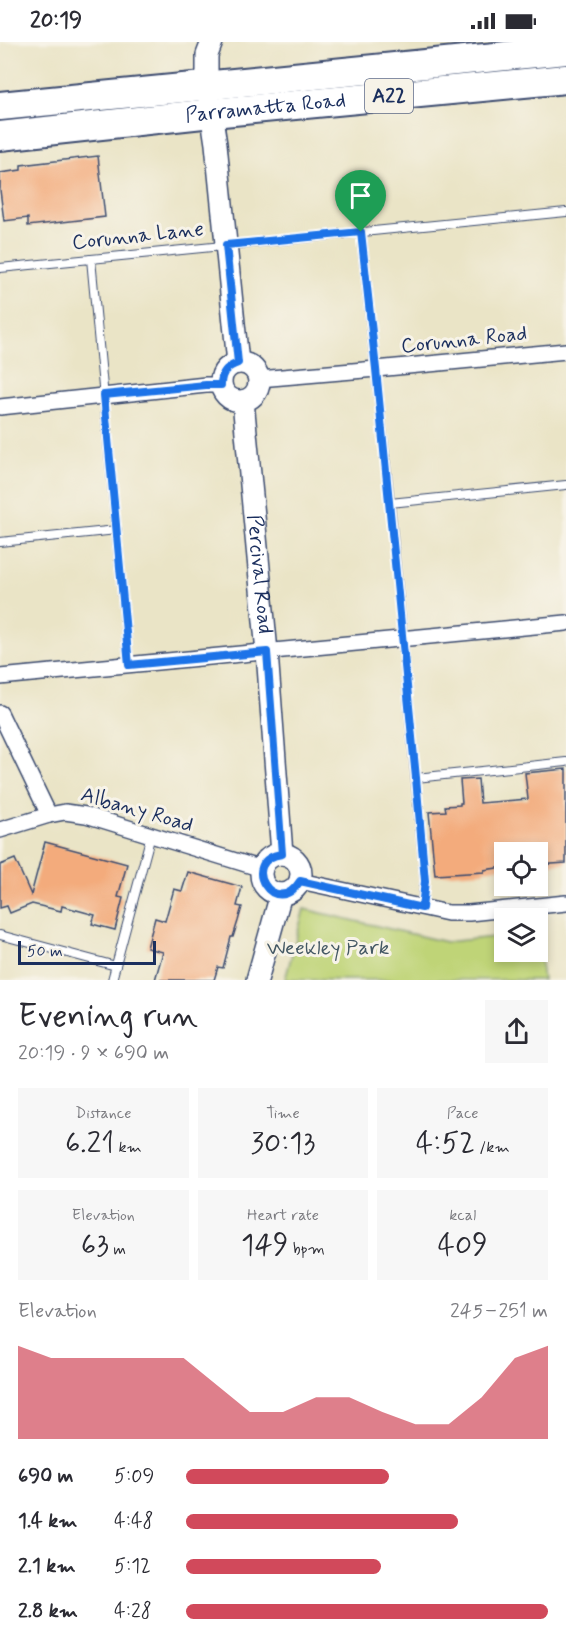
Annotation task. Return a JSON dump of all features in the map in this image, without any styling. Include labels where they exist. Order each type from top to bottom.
[{"type":"highway","name":"Parramatta Road","points":[[0,106],[207,85],[507,49],[566,50]]},
{"type":"highway","name":"Parramatta Road","points":[[0,136],[566,79]]},
{"type":"street","points":[[212,42],[207,55],[207,85],[216,144],[238,363]]},
{"type":"street","name":"Corunna Road","points":[[259,379],[566,351]]},
{"type":"street","points":[[238,363],[253,368],[259,379],[255,395],[243,401],[229,398],[221,385],[225,371],[238,363]]},
{"type":"street","points":[[0,407],[221,385]]},
{"type":"street","name":"Percival Road","points":[[243,401],[267,652],[282,854]]},
{"type":"street","points":[[0,677],[566,623]]},
{"type":"street","points":[[0,713],[49,814]]},
{"type":"street","name":"Albany Road","points":[[0,830],[49,814],[65,812],[86,815],[262,868]]},
{"type":"street","points":[[282,854],[293,858],[298,864],[301,870],[300,881],[289,893],[274,893],[262,881],[262,868],[271,857],[282,854]]},
{"type":"street","points":[[300,881],[448,913],[566,903]]},
{"type":"street","points":[[257,980],[281,894]]},
{"type":"lane","name":"Corunna Lane","points":[[0,268],[566,212]]},
{"type":"lane","points":[[361,232],[416,778],[425,881],[422,908]]},
{"type":"lane","points":[[91,259],[129,665]]},
{"type":"lane","points":[[390,503],[566,485]]},
{"type":"lane","points":[[0,542],[117,531]]},
{"type":"lane","points":[[416,778],[566,762]]},
{"type":"lane","points":[[112,980],[151,835]]},
{"type":"lane","points":[[0,935],[116,966]]},
{"type":"green space","name":"Weekley Park","points":[[304,909],[446,942],[494,937],[494,962],[541,962],[543,980],[285,980]]},
{"type":"building","points":[[98,156],[105,217],[28,226],[28,218],[4,221],[0,173],[21,170],[21,165]]},
{"type":"building","points":[[566,769],[566,863],[548,864],[548,842],[494,842],[494,868],[484,870],[484,872],[435,875],[429,812],[446,811],[445,806],[462,803],[460,780],[478,779],[480,803],[528,799],[525,773]]},
{"type":"building","points":[[45,842],[127,864],[118,897],[123,898],[115,930],[92,924],[95,915],[62,906],[61,911],[32,904],[10,913],[7,906],[0,908],[0,865],[15,859],[31,895]]},
{"type":"building","points":[[188,872],[242,887],[237,906],[242,907],[238,921],[233,937],[231,937],[223,968],[218,967],[214,980],[155,980],[163,952],[147,948],[155,918],[165,921],[174,889],[182,891]]},
{"type":"route","points":[[361,232],[416,778],[425,881],[422,908],[300,881],[289,893],[274,893],[268,890],[262,881],[261,874],[265,862],[271,857],[282,854],[267,652],[129,665],[104,395],[221,385],[225,371],[238,363],[226,245],[361,232]]}]
